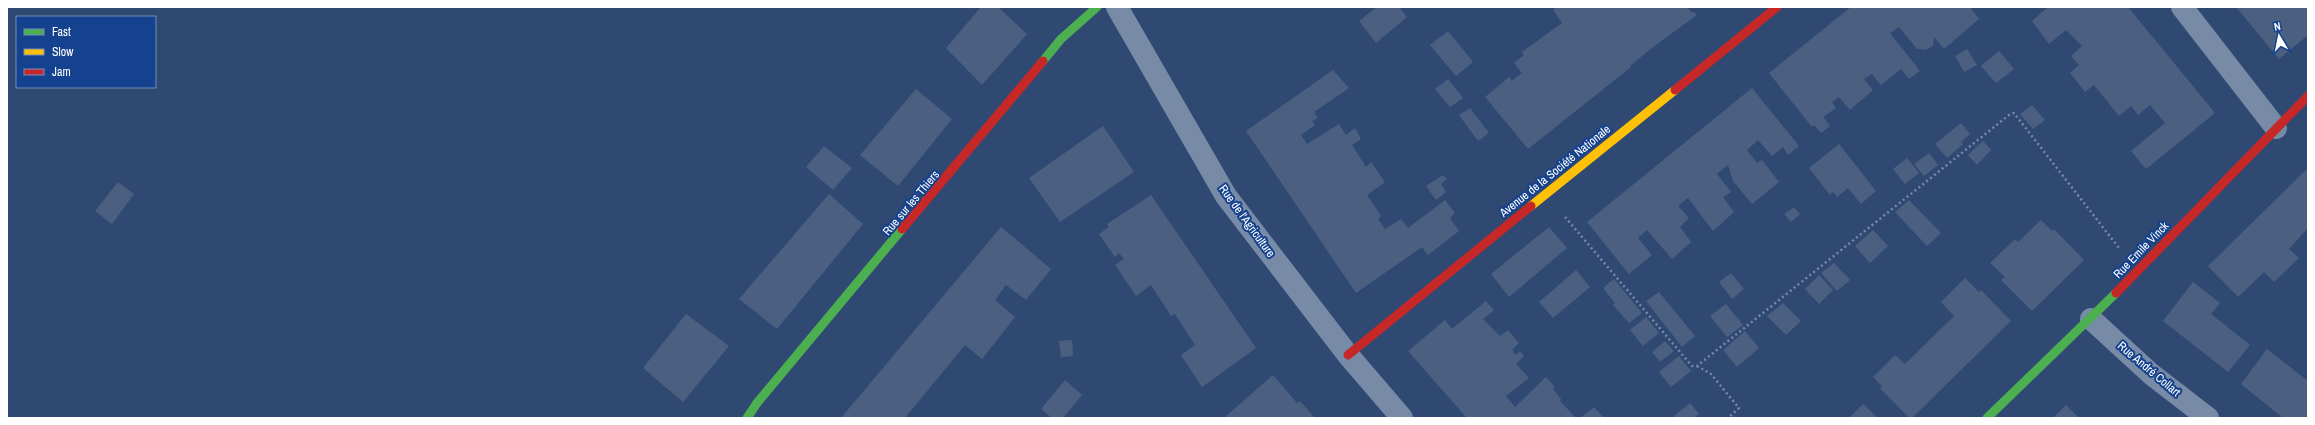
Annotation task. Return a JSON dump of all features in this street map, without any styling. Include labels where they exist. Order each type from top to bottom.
[{"type":"street","name":"Rue sur les Thiers","points":[[747,418],[1062,39],[1097,7]]},
{"type":"street","name":"Rue de l'Agriculture","points":[[1117,7],[1226,196],[1348,355],[1402,418]]},
{"type":"street","name":"Avenue de la Société Nationale","points":[[1348,355],[1777,7]]},
{"type":"street","points":[[2182,7],[2276,128]]},
{"type":"street","name":"Rue Emile Vinck","points":[[1987,418],[2091,319],[2308,96]]},
{"type":"street","name":"Rue André Collart","points":[[2091,319],[2151,374],[2208,418]]},
{"type":"path","points":[[1697,366],[2014,113],[2086,203],[2137,271]]},
{"type":"path","points":[[1546,194],[1692,366],[1697,366],[1711,374],[1739,408],[1728,418]]},
{"type":"building","points":[[981,7],[998,7],[1027,34],[982,85],[946,48]]},
{"type":"building","points":[[1377,7],[1399,7],[1407,17],[1376,43],[1359,21]]},
{"type":"building","points":[[1556,7],[1687,7],[1692,13],[1694,12],[1697,15],[1649,50],[1630,66],[1631,67],[1528,149],[1485,97],[1509,77],[1512,81],[1522,73],[1514,63],[1524,55],[1522,52],[1562,23],[1553,10]]},
{"type":"building","points":[[1851,7],[1970,7],[1979,19],[1944,49],[1934,37],[1933,46],[1926,50],[1917,49],[1899,27],[1890,33],[1920,71],[1909,79],[1901,69],[1881,85],[1872,74],[1864,79],[1873,90],[1850,110],[1839,97],[1832,102],[1836,108],[1823,117],[1830,126],[1821,133],[1814,125],[1812,127],[1769,73]]},
{"type":"building","points":[[2048,7],[2128,7],[2215,113],[2146,169],[2131,151],[2165,123],[2150,105],[2138,115],[2131,106],[2119,116],[2094,85],[2085,92],[2070,73],[2079,65],[2071,56],[2082,46],[2066,30],[2049,44],[2032,21]]},
{"type":"building","points":[[2236,7],[2308,7],[2308,35],[2279,59]]},
{"type":"building","points":[[1448,31],[1473,62],[1456,76],[1430,45]]},
{"type":"building","points":[[1967,49],[1977,65],[1964,72],[1955,56]]},
{"type":"building","points":[[1999,51],[2014,69],[1996,83],[1981,66]]},
{"type":"building","points":[[1333,70],[1349,88],[1314,112],[1318,118],[1312,121],[1315,125],[1301,135],[1307,144],[1339,124],[1346,135],[1355,128],[1361,139],[1352,145],[1366,167],[1371,162],[1385,182],[1367,195],[1381,216],[1378,219],[1385,229],[1401,219],[1408,228],[1445,200],[1455,213],[1450,218],[1459,231],[1428,255],[1422,247],[1356,293],[1246,131]]},
{"type":"building","points":[[1448,79],[1463,98],[1450,107],[1435,89]]},
{"type":"building","points":[[1752,88],[1799,146],[1788,155],[1783,147],[1772,156],[1758,140],[1747,150],[1757,163],[1762,160],[1779,182],[1752,204],[1733,181],[1728,165],[1717,174],[1731,192],[1723,197],[1734,212],[1713,231],[1688,198],[1678,206],[1689,218],[1680,227],[1691,242],[1672,259],[1647,230],[1638,238],[1652,255],[1629,274],[1587,222]]},
{"type":"building","points":[[916,89],[952,119],[898,186],[860,155]]},
{"type":"building","points":[[2032,105],[2045,120],[2033,129],[2020,114]]},
{"type":"building","points":[[1470,108],[1489,133],[1478,141],[1459,115]]},
{"type":"building","points":[[1961,123],[1970,134],[1961,142],[1963,144],[1947,158],[1935,144]]},
{"type":"building","points":[[1103,126],[1134,172],[1060,222],[1029,178]]},
{"type":"building","points":[[1983,141],[1991,150],[1977,165],[1968,155]]},
{"type":"building","points":[[1839,144],[1876,191],[1861,204],[1848,188],[1837,197],[1833,192],[1830,195],[1809,168]]},
{"type":"building","points":[[824,146],[852,168],[833,190],[806,167]]},
{"type":"building","points":[[1929,153],[1938,165],[1924,176],[1914,164]]},
{"type":"building","points":[[1907,158],[1919,173],[1905,184],[1893,169]]},
{"type":"building","points":[[2308,168],[2308,228],[2289,249],[2299,258],[2274,282],[2264,272],[2238,297],[2208,266]]},
{"type":"building","points":[[1443,175],[1447,179],[1441,184],[1446,192],[1436,200],[1426,186]]},
{"type":"building","points":[[118,182],[134,194],[112,224],[95,211]]},
{"type":"building","points":[[829,194],[863,224],[777,329],[739,299]]},
{"type":"building","points":[[1151,195],[1256,348],[1202,387],[1181,355],[1195,345],[1175,314],[1171,316],[1151,285],[1136,296],[1115,265],[1124,259],[1119,253],[1115,257],[1099,234],[1109,227],[1107,224]]},
{"type":"building","points":[[1909,200],[1941,233],[1927,246],[1895,212]]},
{"type":"building","points":[[1794,207],[1800,214],[1791,222],[1784,214]]},
{"type":"building","points":[[2041,220],[2052,231],[2054,229],[2084,260],[2032,311],[2001,280],[2005,277],[1990,263],[2015,239],[2018,242]]},
{"type":"building","points":[[1001,227],[1051,269],[1026,300],[1006,285],[995,300],[1015,317],[982,359],[965,345],[905,418],[841,418]]},
{"type":"building","points":[[1549,227],[1567,248],[1509,297],[1491,274]]},
{"type":"building","points":[[1873,230],[1888,246],[1870,263],[1855,246]]},
{"type":"building","points":[[1834,263],[1850,280],[1837,291],[1821,273]]},
{"type":"building","points":[[1576,270],[1590,287],[1553,318],[1539,302]]},
{"type":"building","points":[[1731,273],[1744,289],[1732,299],[1719,282]]},
{"type":"building","points":[[1819,275],[1833,290],[1819,304],[1805,289]]},
{"type":"building","points":[[1965,278],[1979,292],[1981,290],[2011,321],[1912,418],[1909,418],[1880,388],[1882,386],[1873,377],[1895,355],[1905,364],[1954,316],[1941,302]]},
{"type":"building","points":[[1614,279],[1642,313],[1629,323],[1613,305],[1615,303],[1603,288]]},
{"type":"building","points":[[2193,282],[2220,303],[2211,314],[2250,345],[2228,372],[2163,321]]},
{"type":"building","points":[[1659,292],[1695,336],[1682,347],[1646,301]]},
{"type":"building","points":[[1486,301],[1494,310],[1483,319],[1500,336],[1508,330],[1519,343],[1512,350],[1516,355],[1520,351],[1524,356],[1516,364],[1529,378],[1506,396],[1515,407],[1546,377],[1555,387],[1553,389],[1561,399],[1560,401],[1576,418],[1467,418],[1408,351],[1445,320],[1452,329]]},
{"type":"building","points":[[1783,303],[1801,321],[1786,335],[1767,316]]},
{"type":"building","points":[[1726,304],[1743,325],[1727,337],[1710,316]]},
{"type":"building","points":[[686,314],[729,346],[683,402],[643,368]]},
{"type":"building","points":[[1646,317],[1659,333],[1643,346],[1630,330]]},
{"type":"building","points":[[1745,331],[1759,348],[1737,367],[1723,350]]},
{"type":"building","points":[[1072,340],[1073,356],[1061,357],[1059,341]]},
{"type":"building","points":[[1665,341],[1674,351],[1660,362],[1652,352]]},
{"type":"building","points":[[2267,349],[2308,381],[2308,418],[2283,418],[2241,384]]},
{"type":"building","points":[[1679,356],[1691,371],[1671,387],[1659,372]]},
{"type":"building","points":[[1273,375],[1297,403],[1300,401],[1315,418],[1228,418],[1226,416]]},
{"type":"building","points":[[1065,380],[1082,395],[1063,418],[1052,418],[1041,409]]},
{"type":"building","points":[[1690,403],[1699,414],[1693,418],[1675,418],[1674,416]]},
{"type":"building","points":[[1863,404],[1878,418],[1849,418]]},
{"type":"building","points":[[2066,405],[2079,418],[2053,418]]},
{"type":"building","points":[[1594,407],[1604,418],[1580,418]]},
{"type":"traffic: fast","points":[[1043,61],[1061,39],[1097,7]]},
{"type":"traffic: fast","points":[[747,418],[757,403],[902,229]]},
{"type":"traffic: fast","points":[[1987,418],[2116,293]]},
{"type":"traffic: slow","points":[[1531,206],[1675,90]]},
{"type":"traffic: jam","points":[[1675,90],[1777,7]]},
{"type":"traffic: jam","points":[[902,229],[1043,61]]},
{"type":"traffic: jam","points":[[2116,293],[2308,96]]},
{"type":"traffic: jam","points":[[1348,355],[1531,206]]}]
